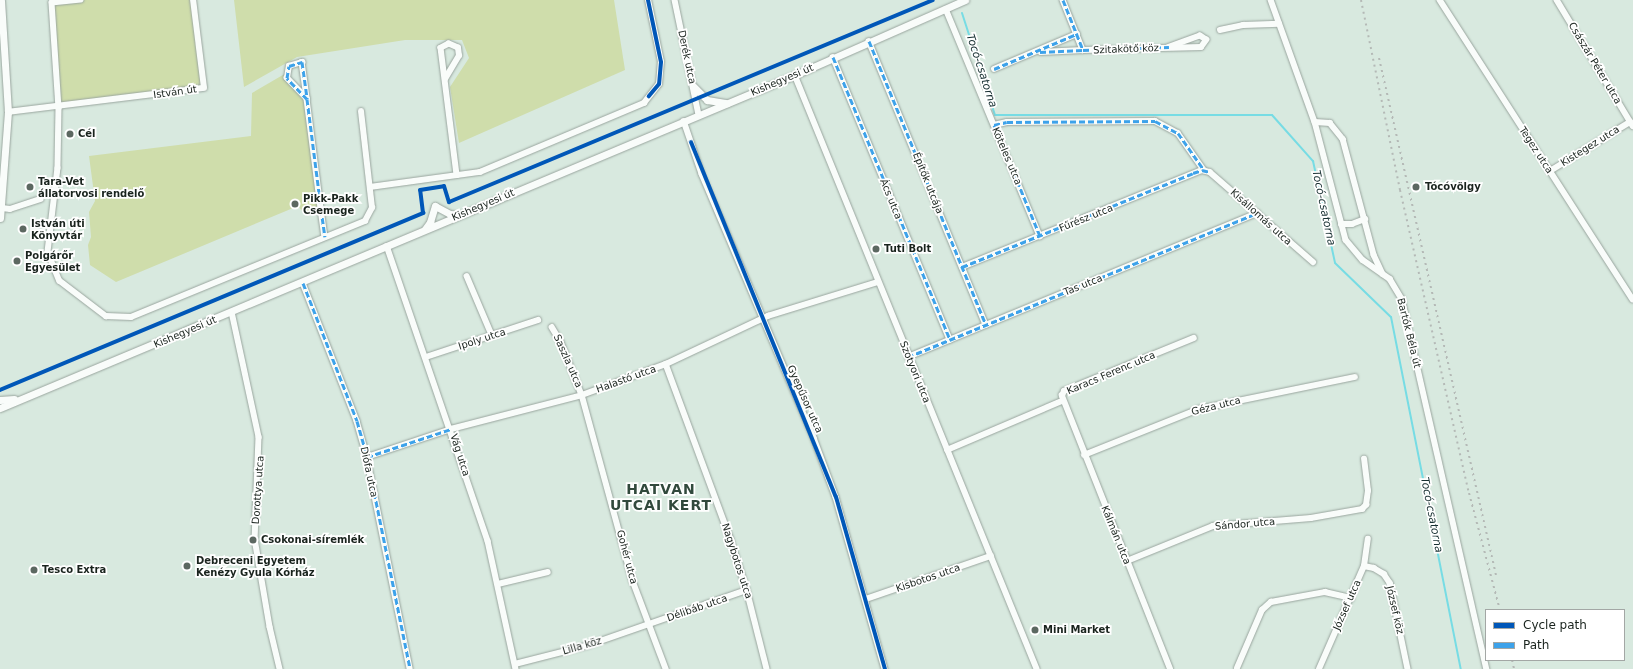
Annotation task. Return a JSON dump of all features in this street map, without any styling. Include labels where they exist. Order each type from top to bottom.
[{"type":"street","points":[[0,218],[2,208],[8,112],[1,0]]},
{"type":"street","points":[[81,0],[52,2],[59,108],[58,168],[48,252],[60,281],[100,313],[116,318],[132,317],[365,221],[372,208],[361,112]]},
{"type":"street","name":"István út","points":[[8,112],[59,108],[204,88],[193,0]]},
{"type":"street","points":[[370,187],[480,172],[644,103],[659,84],[661,62],[648,0]]},
{"type":"street","name":"Derék utca","points":[[676,0],[700,115]]},
{"type":"street","name":"Kishegyesi út","points":[[0,408],[303,283],[422,231],[795,75],[869,41],[965,0]]},
{"type":"street","name":"Szitakötő köz","points":[[1063,0],[1083,50]]},
{"type":"street","name":"Bartók Béla út","points":[[1271,0],[1315,122],[1340,224],[1346,240],[1353,251],[1383,274],[1397,288],[1402,299],[1485,660]]},
{"type":"street","name":"Tegez utca","points":[[1440,0],[1633,299]]},
{"type":"street","name":"Császár Péter utca","points":[[1557,0],[1632,124]]},
{"type":"street","name":"Köteles utca","points":[[946,9],[1040,236]]},
{"type":"street","points":[[1220,30],[1243,25],[1279,24]]},
{"type":"street","name":"Szitakötő köz","points":[[994,68],[1036,52],[1076,34]]},
{"type":"street","name":"Szitakötő köz","points":[[1036,52],[1201,47],[1206,40],[1200,36],[1169,47]]},
{"type":"street","name":"Építők utcája","points":[[869,41],[986,325]]},
{"type":"street","points":[[1060,41],[1061,51]]},
{"type":"street","points":[[445,79],[459,56],[458,48],[448,44],[441,48],[457,175]]},
{"type":"street","name":"Ács utca","points":[[833,57],[950,340]]},
{"type":"street","points":[[307,98],[286,78],[289,66],[302,62],[307,98],[325,237]]},
{"type":"street","name":"Szotyori utca","points":[[795,75],[908,357],[1037,669]]},
{"type":"street","points":[[693,86],[707,100],[727,103]]},
{"type":"street","name":"Gyepűsor utca","points":[[684,121],[702,174],[762,319],[814,438],[836,497],[885,669]]},
{"type":"street","points":[[994,125],[1008,122],[1154,121],[1178,133],[1204,170]]},
{"type":"street","points":[[1315,122],[1330,123],[1343,138],[1374,255],[1383,274]]},
{"type":"street","name":"Kistegez utca","points":[[1550,171],[1632,124]]},
{"type":"street","name":"Fűrész utca","points":[[962,267],[1204,170]]},
{"type":"street","name":"Kisállomás utca","points":[[1204,170],[1210,172],[1313,262]]},
{"type":"street","points":[[2,208],[10,209],[40,200]]},
{"type":"street","points":[[422,231],[430,222],[435,206],[450,214],[461,215]]},
{"type":"street","name":"Tas utca","points":[[908,357],[1258,213]]},
{"type":"street","points":[[1340,224],[1352,224],[1365,219]]},
{"type":"street","name":"Vág utca","points":[[387,246],[451,429],[488,541],[515,667]]},
{"type":"street","points":[[467,276],[492,335]]},
{"type":"street","name":"Halastó utca","points":[[367,457],[451,429],[582,396],[666,364],[762,319],[878,282]]},
{"type":"street","name":"Diófa utca","points":[[303,283],[357,421],[367,457],[410,669]]},
{"type":"street","name":"Dorottya utca","points":[[232,312],[259,437],[255,540],[270,627],[280,669]]},
{"type":"street","name":"Ipoly utca","points":[[426,357],[538,320]]},
{"type":"street","name":"Saszla utca","points":[[552,327],[561,342],[582,396]]},
{"type":"street","name":"Karacs Ferenc utca","points":[[947,450],[1062,401],[1064,391],[1194,338]]},
{"type":"street","name":"Nagybotos utca","points":[[666,364],[747,590],[767,669]]},
{"type":"street","name":"Géza utca","points":[[1084,455],[1199,409],[1355,377]]},
{"type":"street","points":[[0,400],[33,394]]},
{"type":"street","name":"Gohér utca","points":[[582,396],[633,581],[648,625],[666,669]]},
{"type":"street","name":"Kálmán utca","points":[[1062,401],[1170,669]]},
{"type":"street","name":"Sándor utca","points":[[1127,561],[1213,526],[1311,518],[1356,511],[1366,505],[1368,491],[1364,459]]},
{"type":"street","name":"József utca","points":[[1319,669],[1364,566],[1368,539]]},
{"type":"street","name":"Kisbotos utca","points":[[866,599],[991,556]]},
{"type":"street","name":"József köz","points":[[1364,566],[1374,568],[1384,574],[1390,583],[1408,669]]},
{"type":"street","points":[[498,584],[548,572]]},
{"type":"street","name":"Délibáb utca","points":[[648,625],[747,590]]},
{"type":"street","points":[[1237,668],[1262,610],[1271,602],[1325,592],[1351,598]]},
{"type":"street","name":"Lilla köz","points":[[515,667],[586,646],[648,625]]},
{"type":"green space","points":[[81,0],[194,0],[204,88],[59,108],[52,3]]},
{"type":"green space","points":[[234,0],[614,0],[625,70],[459,143],[450,87],[469,58],[462,40],[405,40],[297,57],[244,87]]},
{"type":"green space","points":[[288,72],[287,78],[307,99],[321,209],[303,212],[298,206],[116,282],[90,265],[88,245],[91,237],[89,212],[95,201],[89,156],[251,136],[252,93]]},
{"type":"waterway","name":"Tocó-csatorna","points":[[962,13],[995,115],[1272,115],[1313,161],[1335,263],[1391,317],[1461,669]]},
{"type":"railway","points":[[1361,0],[1400,190],[1469,493],[1500,609]]},
{"type":"railway","points":[[1379,58],[1496,575]]},
{"type":"railway","points":[[1512,661],[1514,669]]},
{"type":"marked path","points":[[1063,0],[1083,50],[1169,47]]},
{"type":"marked path","points":[[994,69],[1077,34]]},
{"type":"marked path","points":[[869,41],[986,325]]},
{"type":"marked path","points":[[1040,52],[1083,50]]},
{"type":"marked path","points":[[833,57],[950,340]]},
{"type":"marked path","points":[[307,99],[287,78],[289,66],[302,62],[307,99],[321,209],[325,237]]},
{"type":"marked path","points":[[1040,236],[994,125],[1007,122],[1155,121],[1178,133],[1204,170]]},
{"type":"marked path","points":[[962,267],[1193,173],[1202,170],[1210,172]]},
{"type":"marked path","points":[[908,357],[1258,213]]},
{"type":"marked path","points":[[303,283],[357,421],[367,457],[410,669]]},
{"type":"marked path","points":[[367,457],[451,429]]},
{"type":"cycle path","points":[[648,0],[661,62],[659,84],[649,96]]},
{"type":"cycle path","points":[[0,390],[423,213],[420,190],[444,186],[449,202],[933,0]]},
{"type":"cycle path","points":[[691,142],[836,497],[885,669]]},
{"type":"place","name":"Cél","points":[[70,134]]},
{"type":"place","name":"Tara-Vet állatorvosi rendelő","points":[[30,187]]},
{"type":"place","name":"Tócóvölgy","points":[[1416,187]]},
{"type":"place","name":"Pikk-Pakk Csemege","points":[[295,204]]},
{"type":"place","name":"István úti Könyvtár","points":[[23,229]]},
{"type":"place","name":"Tuti Bolt","points":[[876,249]]},
{"type":"place","name":"Polgárőr Egyesület","points":[[17,261]]},
{"type":"place","name":"Csokonai-síremlék","points":[[253,540]]},
{"type":"place","name":"Debreceni Egyetem Kenézy Gyula Kórház","points":[[187,566]]},
{"type":"place","name":"Tesco Extra","points":[[34,570]]},
{"type":"place","name":"Mini Market","points":[[1035,630]]},
{"type":"district","name":"HATVAN UTCAI KERT","points":[[661,498]]}]
